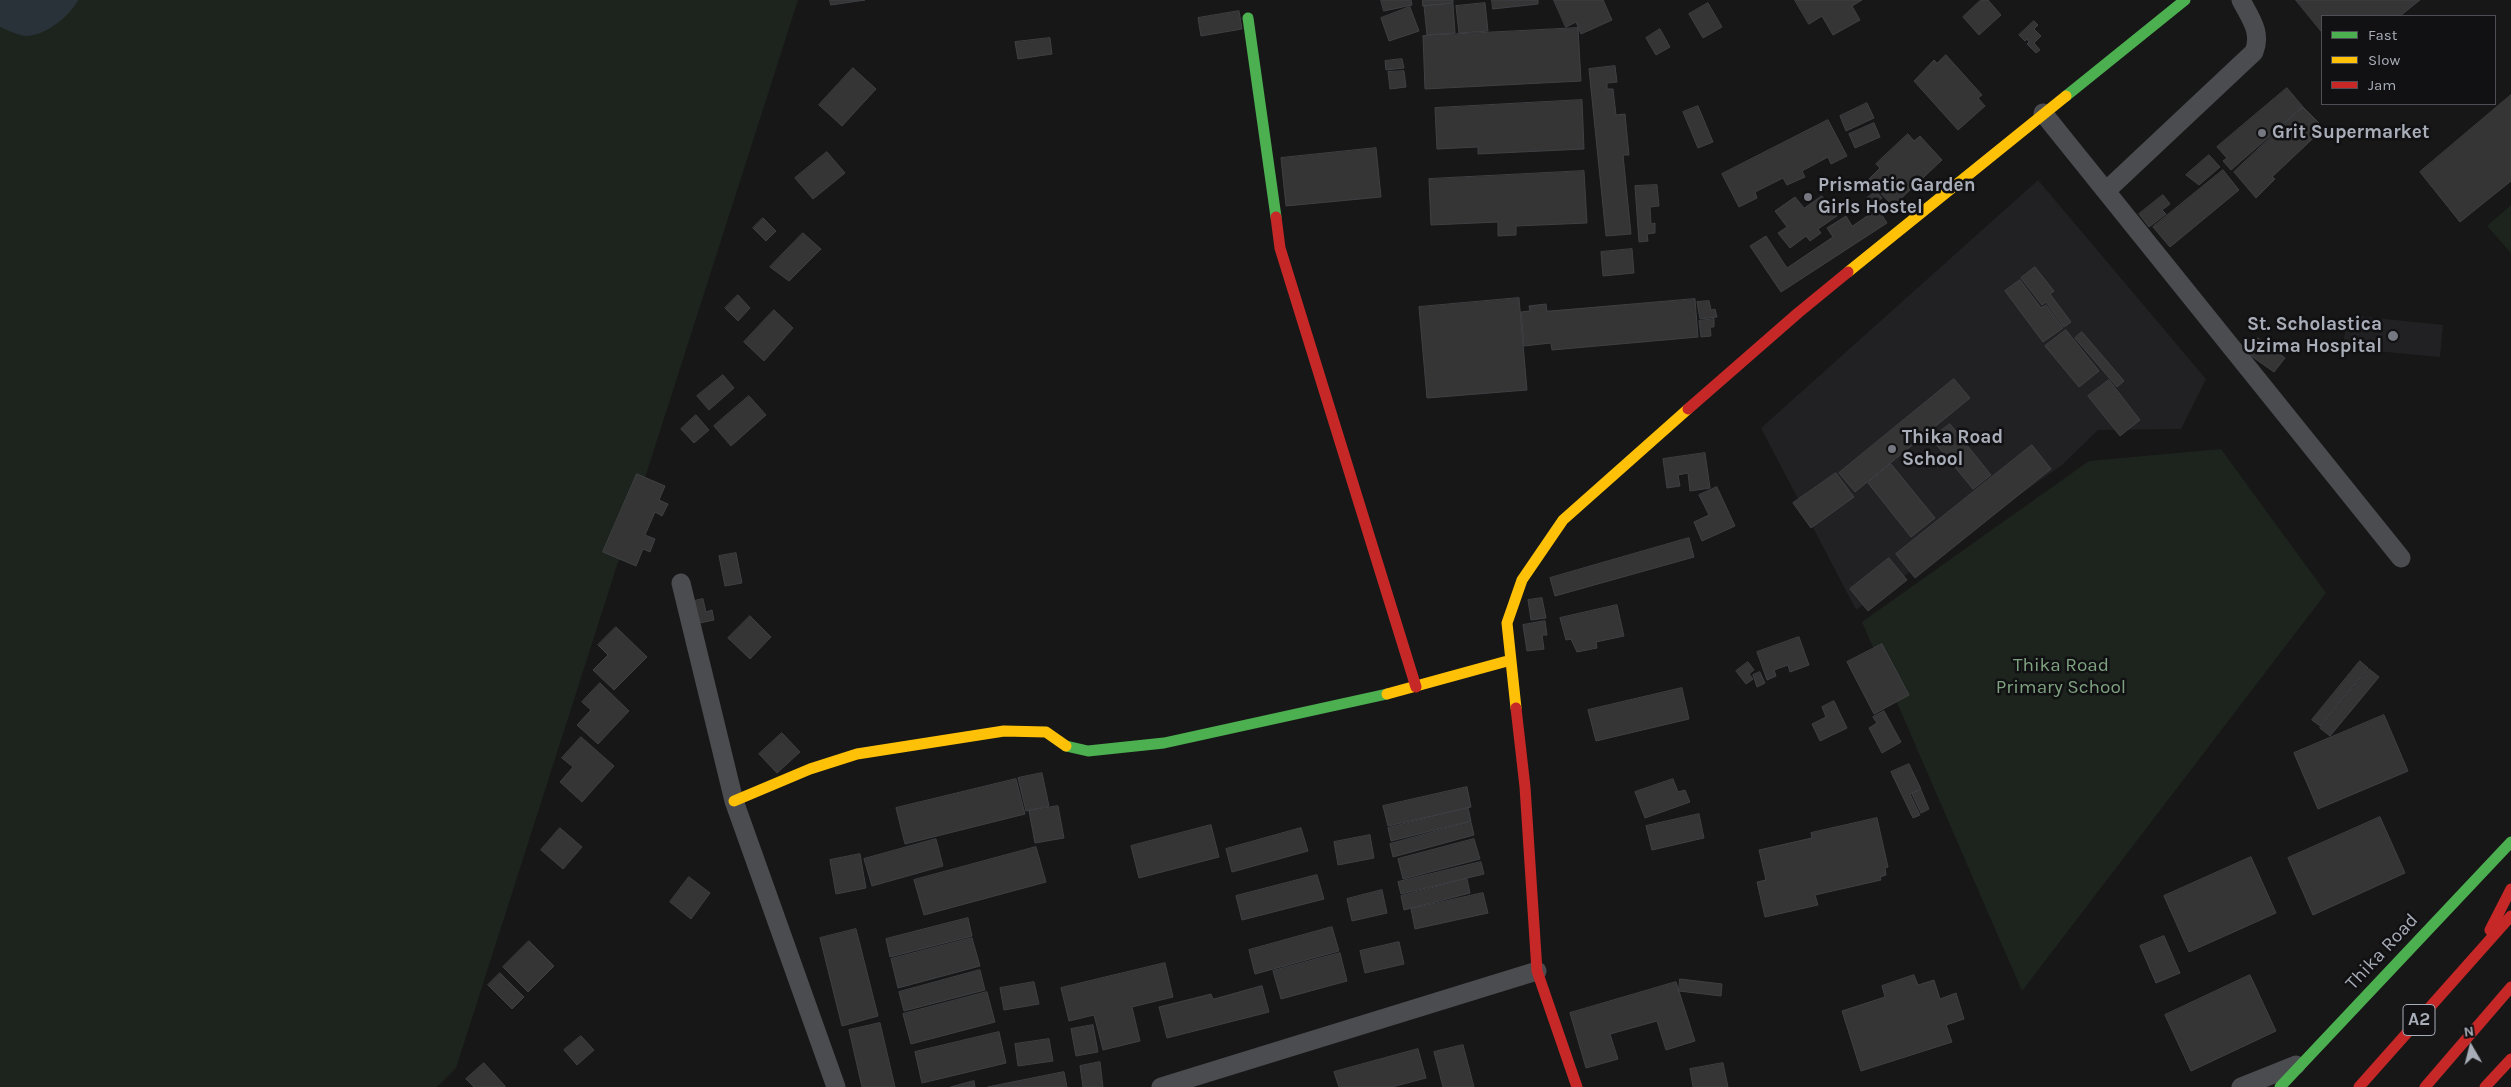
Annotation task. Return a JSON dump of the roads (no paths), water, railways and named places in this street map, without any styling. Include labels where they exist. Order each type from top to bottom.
[{"type":"main road","points":[[1577,1087],[1537,971],[1524,786],[1507,623],[1522,580],[1563,520],[1798,313],[2185,0]]},
{"type":"main road","points":[[1248,18],[1280,248],[1416,687]]},
{"type":"main road","points":[[734,801],[843,756],[864,752],[1004,731],[1046,732],[1068,747],[1088,751],[1164,743],[1416,687],[1511,660]]},
{"type":"main road","name":"Thika Road","points":[[2280,1087],[2511,842]]},
{"type":"main road","points":[[2478,953],[2511,889]]},
{"type":"main road","name":"A2","points":[[2359,1087],[2511,916]]},
{"type":"main road","name":"A2","points":[[2425,1087],[2511,987]]},
{"type":"main road","points":[[2478,1025],[2511,1000]]},
{"type":"main road","points":[[2484,1087],[2511,1059]]},
{"type":"street","points":[[2106,191],[2254,52],[2258,42],[2258,33],[2241,0]]},
{"type":"street","points":[[2043,113],[2401,558]]},
{"type":"street","points":[[681,584],[734,801],[836,1087]]},
{"type":"street","points":[[1161,1087],[1537,971]]},
{"type":"street","points":[[2241,1087],[2304,1062]]},
{"type":"place","name":"Grit Supermarket","points":[[2262,133]]},
{"type":"place","name":"Prismatic Garden Girls Hostel","points":[[1808,197]]},
{"type":"place","name":"St. Scholastica Uzima Hospital","points":[[2393,336]]},
{"type":"place","name":"Thika Road School","points":[[1892,449]]},
{"type":"park label","name":"Thika Road Primary School","points":[[2061,677]]}]
